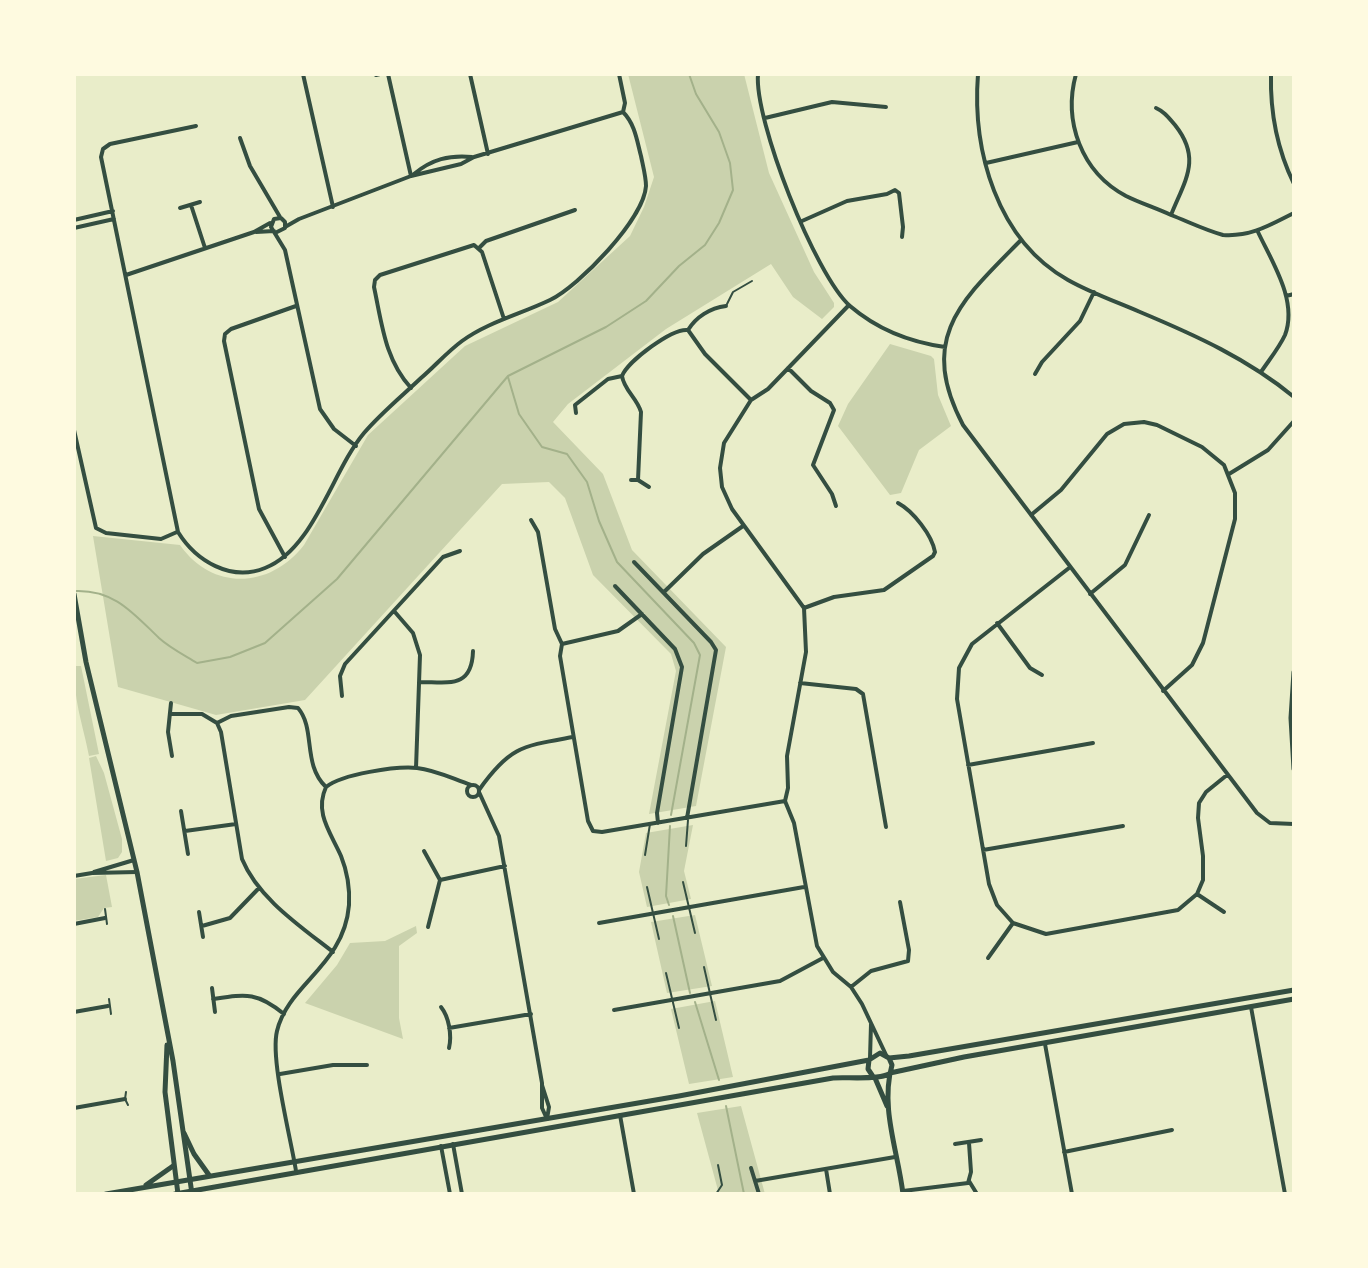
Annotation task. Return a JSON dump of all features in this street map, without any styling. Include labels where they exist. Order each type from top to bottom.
[{"type":"street","points":[[303,74],[333,207]]},
{"type":"street","points":[[388,74],[411,176]]},
{"type":"street","points":[[470,74],[488,154]]},
{"type":"street","points":[[619,74],[625,103],[623,112]]},
{"type":"street","points":[[758,74],[759,97],[779,171],[824,270],[849,305],[877,326],[917,343],[945,347]]},
{"type":"street","points":[[978,74],[978,119],[986,163],[998,201],[1021,240],[1058,273],[1223,349],[1294,397]]},
{"type":"street","points":[[1076,74],[1071,105],[1078,142],[1089,163],[1112,187],[1126,196],[1223,235],[1236,236],[1258,231],[1294,213]]},
{"type":"street","points":[[1271,74],[1272,117],[1277,143],[1294,184]]},
{"type":"street","points":[[765,118],[832,102],[886,107]]},
{"type":"street","points":[[1156,108],[1167,115],[1185,137],[1190,153],[1189,170],[1171,215]]},
{"type":"street","points":[[411,176],[426,164],[447,156],[488,154],[623,112]]},
{"type":"street","points":[[196,126],[110,144],[103,149],[101,157],[178,532],[203,560],[222,570],[244,573],[257,571],[285,557],[302,536],[363,434],[461,342],[504,319],[553,299],[573,284],[624,233],[634,219],[646,188],[634,130],[623,112]]},
{"type":"street","points":[[240,138],[250,166],[285,228],[285,250],[320,409],[334,429],[356,446]]},
{"type":"street","points":[[986,163],[1078,142]]},
{"type":"street","points":[[254,232],[285,228],[299,219],[411,176],[461,164],[474,157]]},
{"type":"street","points":[[802,221],[847,201],[895,190],[899,193],[902,237]]},
{"type":"street","points":[[268,201],[275,231],[285,250]]},
{"type":"street","points":[[180,208],[200,202]]},
{"type":"street","points":[[191,205],[205,248]]},
{"type":"street","points":[[479,248],[486,241],[566,218],[575,210]]},
{"type":"street","points":[[74,220],[113,211]]},
{"type":"street","points":[[126,275],[254,232],[281,218],[299,219]]},
{"type":"street","points":[[74,228],[114,219]]},
{"type":"street","points":[[1258,231],[1286,296],[1288,318],[1284,335],[1261,372]]},
{"type":"street","points":[[1021,240],[966,296],[954,319],[945,347],[944,368],[951,401],[963,425],[1227,775],[1263,819],[1279,825],[1294,824]]},
{"type":"street","points":[[411,388],[394,367],[387,350],[375,280],[380,275],[469,247],[479,248]]},
{"type":"street","points":[[479,248],[504,319]]},
{"type":"street","points":[[1035,374],[1042,362],[1080,321],[1094,292]]},
{"type":"street","points":[[1286,296],[1294,294]]},
{"type":"street","points":[[849,305],[768,389],[751,400],[724,443],[720,468],[725,496],[743,526],[804,608],[806,652],[787,756],[788,788],[785,801],[794,823],[813,934],[823,958],[851,987],[892,1065],[887,1107],[903,1192],[964,1185],[969,1181],[971,1172],[969,1143]]},
{"type":"street","points":[[285,557],[259,509],[224,341],[225,334],[231,329],[296,306]]},
{"type":"street","points":[[638,480],[641,412],[622,376],[628,365],[674,332],[688,330],[698,318],[712,309],[726,306]]},
{"type":"street","points":[[688,330],[705,354],[751,400]]},
{"type":"street","points":[[788,368],[811,391],[830,403],[834,410],[813,465],[836,506]]},
{"type":"street","points":[[576,413],[575,405],[608,379],[622,376]]},
{"type":"street","points":[[1229,474],[1268,450],[1294,421]]},
{"type":"street","points":[[1031,515],[1061,490],[1107,434],[1124,424],[1144,422],[1157,425],[1202,447],[1217,458],[1229,474],[1235,493],[1235,519],[1203,643],[1192,665],[1163,691]]},
{"type":"street","points":[[74,430],[96,528],[106,533],[161,539],[178,532]]},
{"type":"street","points":[[631,480],[638,480],[649,487]]},
{"type":"street","points":[[804,608],[834,597],[884,590],[933,556],[932,542],[908,510],[898,503]]},
{"type":"street","points":[[1090,594],[1125,565],[1149,515]]},
{"type":"street","points":[[531,520],[538,532],[555,629],[562,644],[560,656],[573,737],[588,821],[593,831],[785,801]]},
{"type":"street","points":[[664,592],[703,554],[743,526]]},
{"type":"street","points":[[342,696],[340,676],[345,664],[443,557],[460,551]]},
{"type":"street","points":[[634,562],[711,642],[716,655],[687,818]]},
{"type":"street","points":[[1069,568],[972,644],[957,677],[957,699],[993,896],[1013,923],[1038,933],[1054,934],[1178,910],[1197,894],[1204,868],[1199,803],[1206,792],[1227,775]]},
{"type":"street","points":[[615,586],[675,649],[682,667],[657,813],[658,823]]},
{"type":"street","points":[[74,594],[86,662],[137,872],[169,1044],[192,1192]]},
{"type":"street","points":[[394,611],[417,641],[420,655],[416,768]]},
{"type":"street","points":[[562,644],[618,631],[642,614]]},
{"type":"street","points":[[997,623],[1030,668],[1042,675]]},
{"type":"street","points":[[420,682],[463,679],[469,671],[473,651]]},
{"type":"street","points":[[1294,672],[1294,769]]},
{"type":"street","points":[[800,683],[856,689],[863,694],[886,827]]},
{"type":"street","points":[[171,703],[168,732],[172,756]]},
{"type":"street","points":[[217,723],[231,716],[298,708],[304,717],[312,768],[326,787]]},
{"type":"street","points":[[171,714],[202,714],[217,723],[242,859],[259,888],[333,952]]},
{"type":"street","points":[[470,787],[489,776],[521,748],[573,737]]},
{"type":"street","points":[[968,765],[1093,743]]},
{"type":"street","points":[[296,1171],[275,1043],[284,1014],[333,952],[344,929],[349,891],[344,865],[322,816],[321,801],[326,787],[339,779],[416,768],[470,787],[475,785],[499,836],[542,1083],[549,1107],[549,1127]]},
{"type":"street","points":[[470,787],[470,795],[478,793],[489,776]]},
{"type":"street","points":[[181,811],[188,854]]},
{"type":"street","points":[[185,831],[236,824]]},
{"type":"street","points":[[983,850],[1123,826]]},
{"type":"street","points":[[424,851],[440,880],[428,927]]},
{"type":"street","points":[[74,876],[134,860]]},
{"type":"street","points":[[440,880],[505,866]]},
{"type":"street","points":[[92,873],[137,872]]},
{"type":"street","points":[[599,923],[804,887]]},
{"type":"street","points":[[202,926],[230,918],[259,888]]},
{"type":"street","points":[[1197,894],[1224,912]]},
{"type":"street","points":[[900,902],[909,950],[908,961]]},
{"type":"street","points":[[199,912],[203,937]]},
{"type":"street","points":[[74,924],[106,921]]},
{"type":"street","points":[[988,958],[1013,923]]},
{"type":"street","points":[[614,1010],[780,981],[823,958]]},
{"type":"street","points":[[851,987],[871,971],[908,961],[915,965]]},
{"type":"street","points":[[212,988],[215,1012]]},
{"type":"street","points":[[106,1194],[832,1069],[880,1053],[888,1057],[1294,990]]},
{"type":"street","points":[[213,999],[253,995],[284,1014]]},
{"type":"street","points":[[169,1044],[165,1092],[177,1194],[833,1078],[880,1078],[1045,1044],[1294,999]]},
{"type":"street","points":[[74,1012],[108,1006]]},
{"type":"street","points":[[441,1007],[446,1012],[449,1048]]},
{"type":"street","points":[[1251,1007],[1285,1194]]},
{"type":"street","points":[[449,1028],[531,1014]]},
{"type":"street","points":[[871,1022],[868,1069],[887,1107]]},
{"type":"street","points":[[1043,1033],[1072,1194]]},
{"type":"street","points":[[280,1074],[333,1065],[367,1065]]},
{"type":"street","points":[[74,1108],[126,1096]]},
{"type":"street","points":[[619,1107],[634,1194]]},
{"type":"street","points":[[182,1127],[194,1154],[210,1176]]},
{"type":"street","points":[[1064,1152],[1172,1130]]},
{"type":"street","points":[[445,1137],[453,1144],[462,1194]]},
{"type":"street","points":[[445,1137],[441,1146],[450,1194]]},
{"type":"street","points":[[955,1144],[981,1140]]},
{"type":"street","points":[[755,1181],[895,1157]]},
{"type":"street","points":[[142,1188],[173,1166]]},
{"type":"street","points":[[751,1168],[759,1194]]},
{"type":"street","points":[[826,1168],[830,1194]]},
{"type":"street","points":[[969,1181],[977,1194]]},
{"type":"street","points":[[702,1194],[709,1194]]},
{"type":"lane","points":[[726,306],[733,292],[752,281]]},
{"type":"lane","points":[[686,846],[687,818]]},
{"type":"lane","points":[[645,855],[650,824]]},
{"type":"lane","points":[[683,882],[695,933]]},
{"type":"lane","points":[[647,887],[659,939]]},
{"type":"lane","points":[[105,909],[106,921]]},
{"type":"lane","points":[[704,967],[716,1020]]},
{"type":"lane","points":[[666,973],[679,1028]]},
{"type":"lane","points":[[109,999],[111,1014]]},
{"type":"lane","points":[[126,1096],[128,1105]]},
{"type":"lane","points":[[716,1194],[722,1185],[718,1165]]},
{"type":"green space","points":[[628,74],[744,74],[769,173],[814,272],[834,303],[822,319],[793,297],[771,264],[666,329],[568,404],[553,422],[603,474],[632,550],[726,647],[696,806],[649,814],[676,671],[671,654],[593,575],[565,498],[549,482],[502,484],[305,700],[216,715],[118,687],[93,536],[180,545],[193,560],[209,571],[242,579],[275,570],[291,559],[304,545],[368,435],[465,346],[558,302],[630,236],[654,177]]},
{"type":"green space","points":[[890,344],[934,359],[938,395],[951,426],[919,450],[901,493],[890,495],[838,426],[848,404]]},
{"type":"green space","points":[[76,666],[81,666],[99,754],[89,756],[77,699]]},
{"type":"green space","points":[[96,756],[104,773],[122,839],[122,852],[118,858],[106,861],[89,758]]},
{"type":"green space","points":[[693,825],[684,871],[691,899],[647,907],[639,872],[646,833]]},
{"type":"green space","points":[[106,875],[112,907],[104,908],[98,917],[74,921],[74,879]]},
{"type":"green space","points":[[695,915],[712,986],[667,993],[651,922]]},
{"type":"green space","points":[[416,926],[417,933],[399,946],[399,1018],[403,1039],[305,1003],[337,965],[350,943],[385,941]]},
{"type":"green space","points":[[715,1001],[733,1077],[689,1084],[671,1009]]},
{"type":"green space","points":[[741,1106],[765,1194],[719,1194],[697,1113]]},
{"type":"waterway","points":[[74,591],[88,591],[112,598],[163,642],[197,663],[230,657],[265,643],[337,579],[508,376],[606,327],[646,301],[679,266],[705,245],[719,223],[733,190],[730,163],[719,132],[696,94],[689,74]]},
{"type":"waterway","points":[[508,377],[519,414],[542,447],[567,454],[587,482],[599,521],[617,562],[694,643],[700,655],[671,815]]},
{"type":"waterway","points":[[669,905],[666,896],[670,826]]},
{"type":"waterway","points":[[673,916],[690,993]]},
{"type":"waterway","points":[[695,1002],[719,1080]]},
{"type":"waterway","points":[[726,1106],[744,1194]]}]
